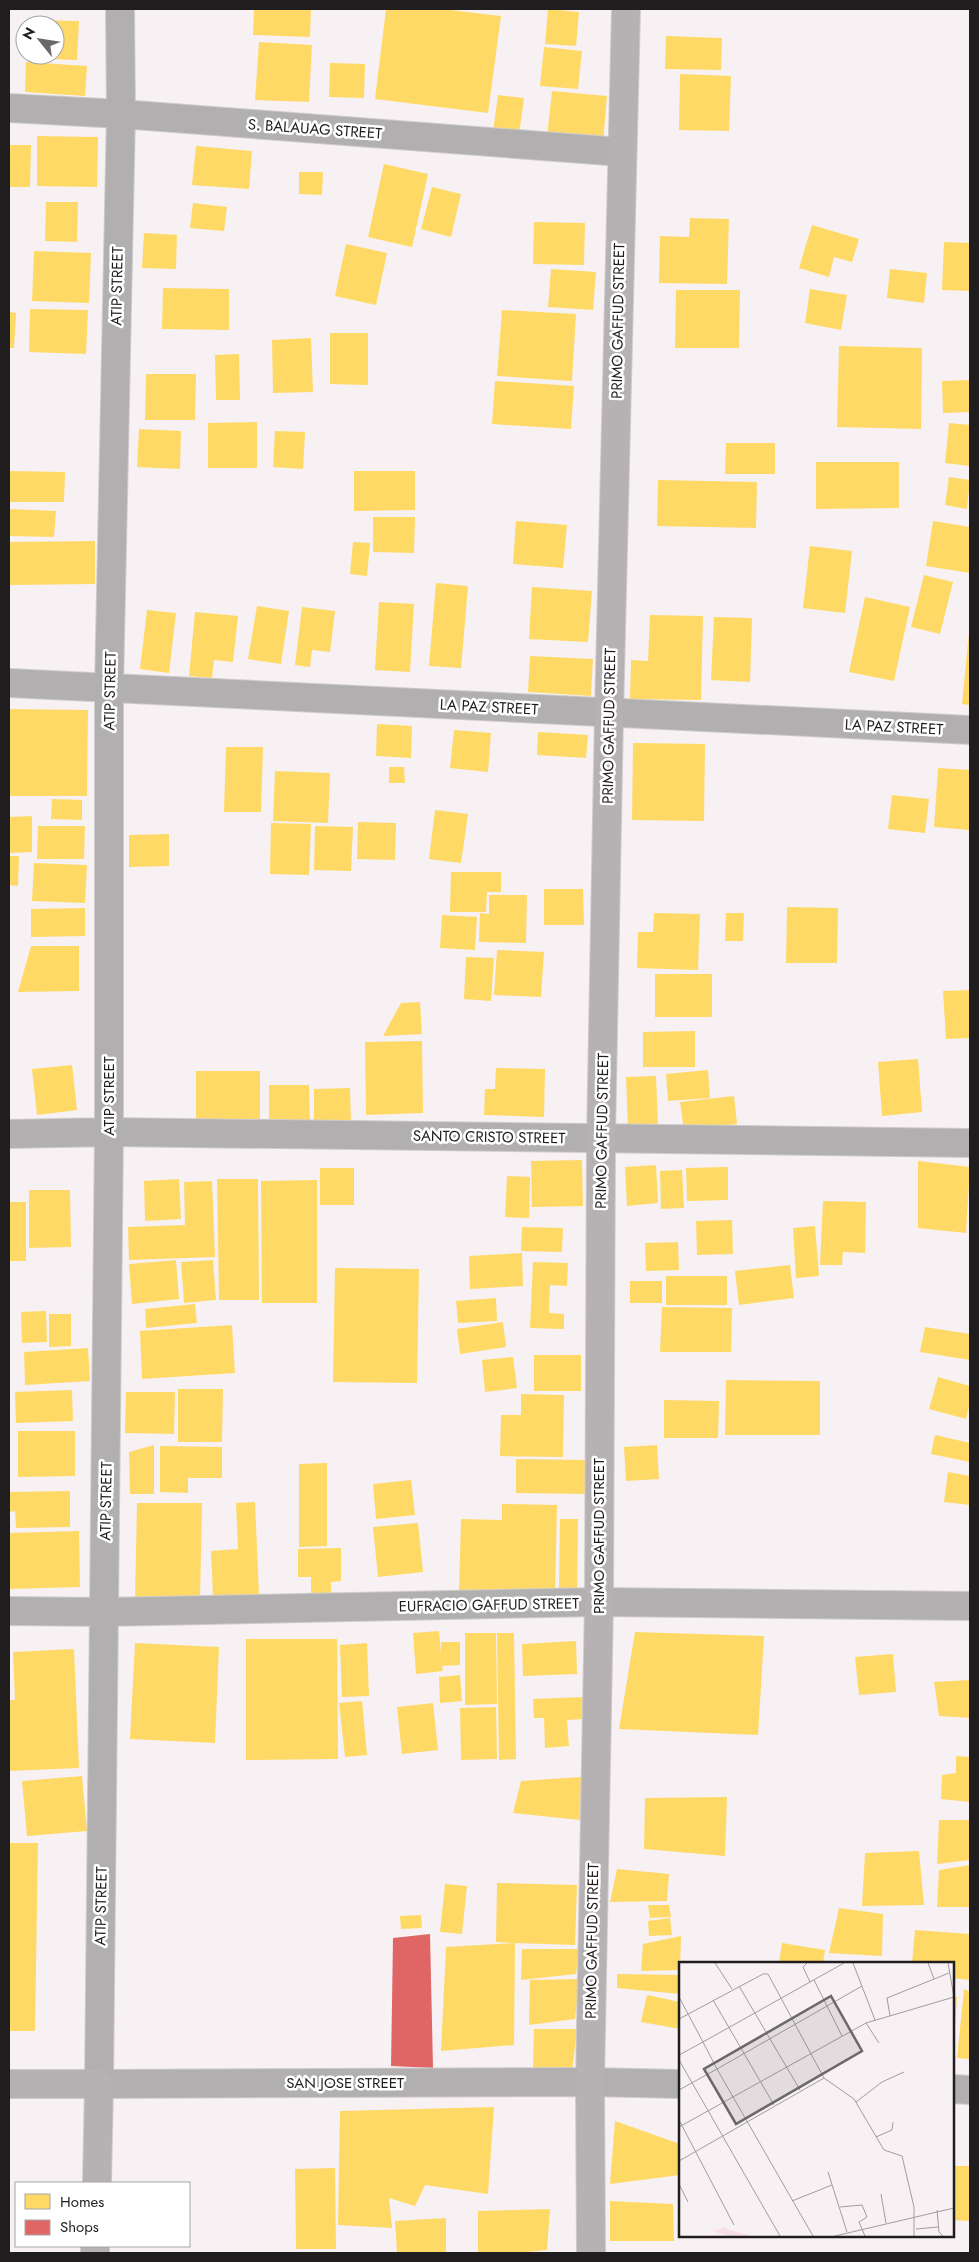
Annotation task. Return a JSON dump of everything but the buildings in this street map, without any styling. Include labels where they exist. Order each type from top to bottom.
[{"type":"main road","name":"PRIMO GAFFUD STREET","points":[[591,2253],[590,2082],[599,1602],[602,1138],[609,714],[626,9]]},
{"type":"main road","name":"SAN JOSE STREET","points":[[9,2084],[99,2084]]},
{"type":"main road","name":"ATIP STREET","points":[[97,2182],[99,2084]]},
{"type":"street","name":"ATIP STREET","points":[[99,2084],[110,1132],[109,688],[121,114],[120,9]]},
{"type":"street","name":"S. BALAUAG STREET","points":[[9,108],[121,114],[622,152]]},
{"type":"street","name":"LA PAZ STREET","points":[[9,683],[609,714],[970,730]]},
{"type":"street","name":"SANTO CRISTO STREET","points":[[9,1134],[110,1132],[970,1143]]},
{"type":"street","name":"EUFRACIO GAFFUD STREET","points":[[9,1611],[104,1612],[599,1602],[970,1606]]},
{"type":"street","name":"SAN JOSE STREET","points":[[99,2084],[590,2082],[679,2084]]},
{"type":"street","points":[[954,2090],[970,2090]]}]
